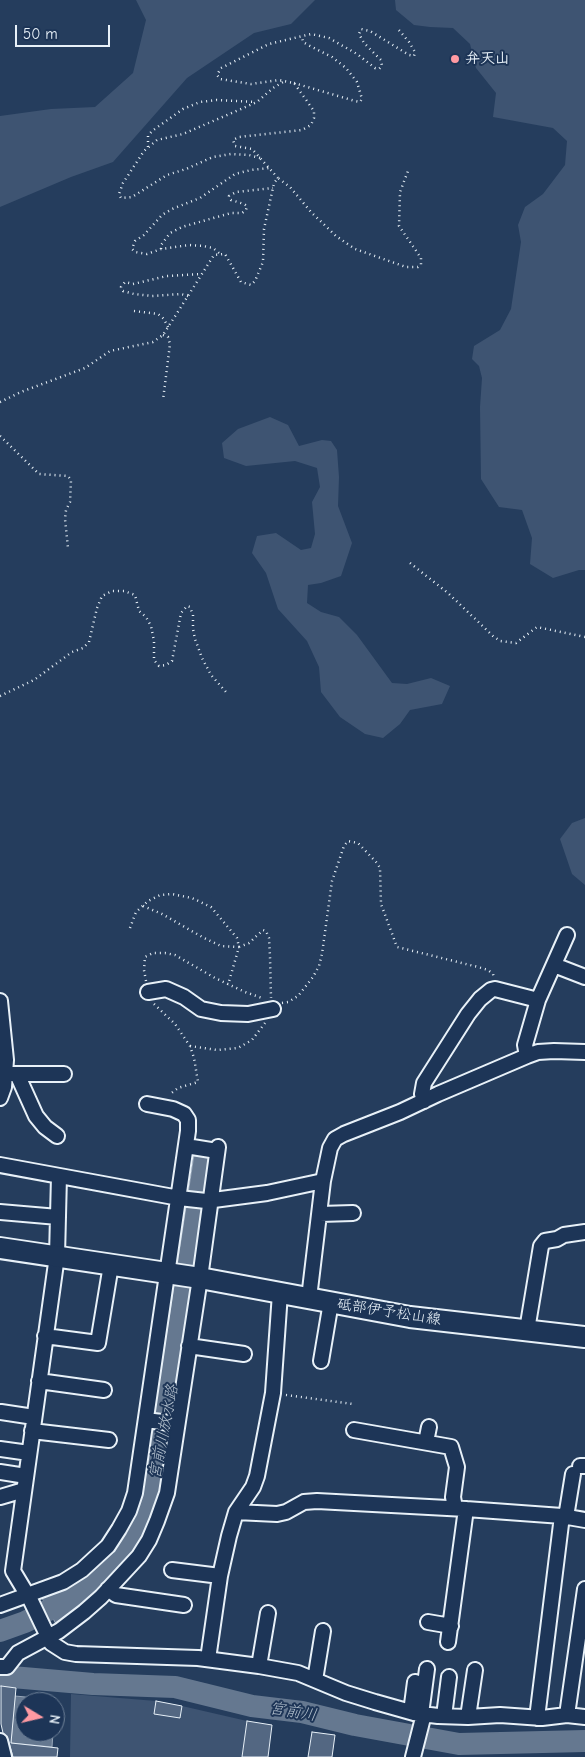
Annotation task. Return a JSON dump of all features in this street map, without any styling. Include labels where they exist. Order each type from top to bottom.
[{"type":"main road","points":[[0,1248],[171,1274]]},
{"type":"main road","name":"砥部伊予松山線","points":[[171,1274],[410,1316],[585,1337]]},
{"type":"street","points":[[528,1056],[525,1045],[538,1000],[567,935]]},
{"type":"street","points":[[554,965],[585,977]]},
{"type":"street","points":[[148,992],[166,989],[184,997],[201,1010],[221,1013],[248,1014],[273,1007]]},
{"type":"street","points":[[424,1101],[422,1094],[424,1083],[480,999],[495,989],[538,1000]]},
{"type":"street","points":[[0,1001],[6,1060],[11,1074],[36,1116],[45,1127],[57,1136]]},
{"type":"street","points":[[309,1298],[323,1181],[330,1148],[335,1139],[538,1052],[585,1052]]},
{"type":"street","points":[[11,1074],[64,1074]]},
{"type":"street","points":[[0,1098],[11,1074]]},
{"type":"street","points":[[0,1605],[29,1599],[82,1570],[108,1546],[129,1511],[135,1493],[149,1420],[188,1147],[188,1120],[184,1114],[173,1109],[147,1104]]},
{"type":"street","points":[[0,1668],[7,1666],[18,1653],[84,1612],[139,1556],[157,1521],[167,1493],[175,1424],[189,1346],[216,1149],[188,1147]]},
{"type":"street","points":[[0,1164],[181,1198],[208,1201],[267,1193],[323,1181]]},
{"type":"street","points":[[59,1176],[57,1256],[13,1571],[56,1648],[76,1654],[208,1659],[298,1673],[346,1693],[418,1713],[468,1718],[500,1715],[537,1718],[567,1715],[585,1717]]},
{"type":"street","points":[[0,1212],[58,1217]]},
{"type":"street","points":[[320,1214],[353,1213]]},
{"type":"street","points":[[527,1330],[541,1246],[545,1240],[585,1232]]},
{"type":"street","points":[[45,1336],[98,1343],[111,1264]]},
{"type":"street","points":[[208,1659],[220,1576],[236,1512],[253,1487],[257,1476],[273,1393],[280,1293]]},
{"type":"street","points":[[321,1361],[331,1302]]},
{"type":"street","points":[[189,1346],[244,1354]]},
{"type":"street","points":[[39,1380],[104,1390]]},
{"type":"street","points":[[1,1412],[33,1424],[109,1440]]},
{"type":"street","points":[[149,1420],[175,1424]]},
{"type":"street","points":[[426,1442],[429,1427]]},
{"type":"street","points":[[358,1436],[451,1446],[457,1467],[453,1497],[461,1509],[448,1642]]},
{"type":"street","points":[[0,1449],[29,1453]]},
{"type":"street","points":[[537,1718],[564,1517],[579,1469]]},
{"type":"street","points":[[0,1472],[25,1483]]},
{"type":"street","points":[[0,1497],[25,1483]]},
{"type":"street","points":[[236,1512],[277,1514],[286,1512],[304,1502],[317,1501],[461,1509],[585,1520]]},
{"type":"street","points":[[172,1570],[220,1576]]},
{"type":"street","points":[[108,1589],[116,1596],[148,1606],[184,1605]]},
{"type":"street","points":[[567,1715],[585,1589]]},
{"type":"street","points":[[259,1666],[268,1612]]},
{"type":"street","points":[[428,1622],[450,1626]]},
{"type":"street","points":[[315,1680],[323,1631]]},
{"type":"street","points":[[418,1713],[427,1669]]},
{"type":"street","points":[[468,1718],[475,1670]]},
{"type":"street","points":[[444,1716],[449,1677]]},
{"type":"street","points":[[414,1753],[420,1730],[415,1682]]},
{"type":"street","points":[[0,1741],[4,1757]]},
{"type":"path","points":[[302,36],[303,42],[332,56],[346,68],[357,82],[362,99],[360,102],[285,81],[279,80],[251,84],[220,79],[217,75],[221,68],[269,44],[302,36],[311,34],[329,38],[357,54],[379,70],[382,66],[381,60],[364,43],[359,34],[361,29],[370,31],[409,55],[414,56],[415,52],[398,28]]},
{"type":"path","points":[[260,158],[231,154],[206,159],[186,169],[167,175],[132,197],[121,198],[122,182],[148,148],[157,140],[183,134],[257,102],[273,88],[285,81]]},
{"type":"path","points":[[294,83],[314,111],[311,125],[302,130],[238,137],[234,140],[235,146],[252,149],[278,178],[290,187],[311,212],[336,236],[355,249],[406,267],[414,268],[421,265],[421,258],[416,249],[402,234],[398,217],[400,192],[408,171]]},
{"type":"path","points":[[148,148],[148,136],[152,131],[183,109],[200,102],[217,100],[257,102]]},
{"type":"path","points":[[219,253],[214,248],[189,245],[161,249],[147,254],[135,252],[132,249],[135,241],[144,235],[162,215],[172,209],[200,198],[236,174],[269,168]]},
{"type":"path","points":[[0,402],[85,368],[110,350],[153,342],[168,327],[214,255],[219,253],[225,254],[241,282],[251,285],[263,262],[264,229],[274,183],[278,178]]},
{"type":"path","points":[[161,249],[161,245],[170,233],[182,227],[231,213],[242,213],[246,210],[247,206],[244,204],[230,200],[229,196],[236,192],[273,188]]},
{"type":"path","points":[[188,296],[181,294],[152,296],[134,294],[123,291],[120,287],[124,282],[133,284],[167,276],[202,274]]},
{"type":"path","points":[[134,311],[158,314],[164,319],[168,327]]},
{"type":"path","points":[[162,335],[168,337],[170,344],[163,400]]},
{"type":"path","points":[[0,436],[39,474],[68,476],[71,480],[70,502],[66,510],[65,520],[68,548]]},
{"type":"path","points":[[410,562],[448,593],[500,641],[516,643],[537,627],[585,637]]},
{"type":"path","points":[[0,696],[34,680],[72,652],[83,648],[89,642],[94,626],[96,608],[102,596],[112,592],[124,591],[135,595],[139,611],[146,617],[151,626],[154,641],[154,660],[159,666],[166,665],[172,661],[181,613],[186,606],[190,606],[193,615],[195,639],[202,658],[211,675],[226,692]]},
{"type":"path","points":[[273,1007],[298,996],[319,966],[332,881],[344,846],[348,840],[358,843],[380,868],[381,904],[397,948],[488,970],[493,974],[495,989]]},
{"type":"path","points":[[130,928],[136,912],[160,895],[172,894],[192,898],[211,906],[238,941],[239,947],[228,985]]},
{"type":"path","points":[[143,906],[162,914],[221,946],[239,947],[249,943],[263,930],[266,931],[270,956],[273,1013],[252,1040],[238,1048],[217,1050],[190,1046]]},
{"type":"path","points":[[273,1393],[354,1404]]},
{"type":"shaded area","points":[[136,0],[315,0],[291,24],[254,33],[187,78],[113,162],[71,177],[0,207],[0,116],[51,109],[95,107],[133,73],[146,20]]},
{"type":"shaded area","points":[[395,0],[585,0],[585,570],[553,578],[530,564],[532,538],[522,510],[499,507],[481,479],[480,407],[482,378],[479,366],[472,359],[474,346],[500,330],[511,309],[521,242],[518,225],[525,207],[543,194],[565,165],[567,141],[553,128],[493,117],[496,93],[476,68],[470,44],[453,28],[414,25],[396,10]]},
{"type":"shaded area","points":[[270,417],[288,425],[299,446],[322,440],[331,441],[337,450],[339,477],[338,506],[352,543],[341,576],[308,585],[307,603],[321,612],[339,617],[357,635],[392,683],[407,684],[431,678],[450,686],[442,704],[410,710],[400,724],[383,738],[365,734],[340,717],[321,692],[319,667],[307,641],[278,609],[266,573],[252,553],[257,536],[276,533],[301,550],[311,548],[315,534],[312,502],[320,487],[317,468],[295,461],[246,466],[224,458],[222,443],[238,429]]},
{"type":"shaded area","points":[[585,818],[585,885],[572,874],[560,839],[572,823]]},
{"type":"shaded area","points":[[71,1694],[156,1701],[154,1714],[180,1718],[182,1706],[247,1721],[242,1757],[70,1757]]},
{"type":"water","name":"宮前川放水路","points":[[194,1155],[211,1158],[163,1484],[158,1504],[141,1542],[127,1562],[84,1605],[56,1624],[42,1598],[72,1584],[101,1560],[145,1474]]},
{"type":"water","points":[[15,1696],[15,1742],[52,1742],[52,1747],[11,1743]]},
{"type":"building","points":[[1,1686],[16,1688],[11,1743],[58,1748],[57,1757],[13,1757],[1,1724]]},
{"type":"building","points":[[156,1701],[182,1706],[180,1718],[154,1714]]},
{"type":"building","points":[[247,1721],[272,1725],[268,1757],[242,1757]]},
{"type":"building","points":[[312,1732],[335,1735],[332,1757],[308,1757]]},
{"type":"waterway","name":"宮前川放水路","points":[[0,1631],[25,1622],[76,1596]]},
{"type":"waterway","name":"宮前川","points":[[0,1676],[93,1684],[175,1687],[252,1706],[302,1712],[355,1725],[459,1744],[585,1741]]},
{"type":"place","name":"弁天山","points":[[455,59]]}]
